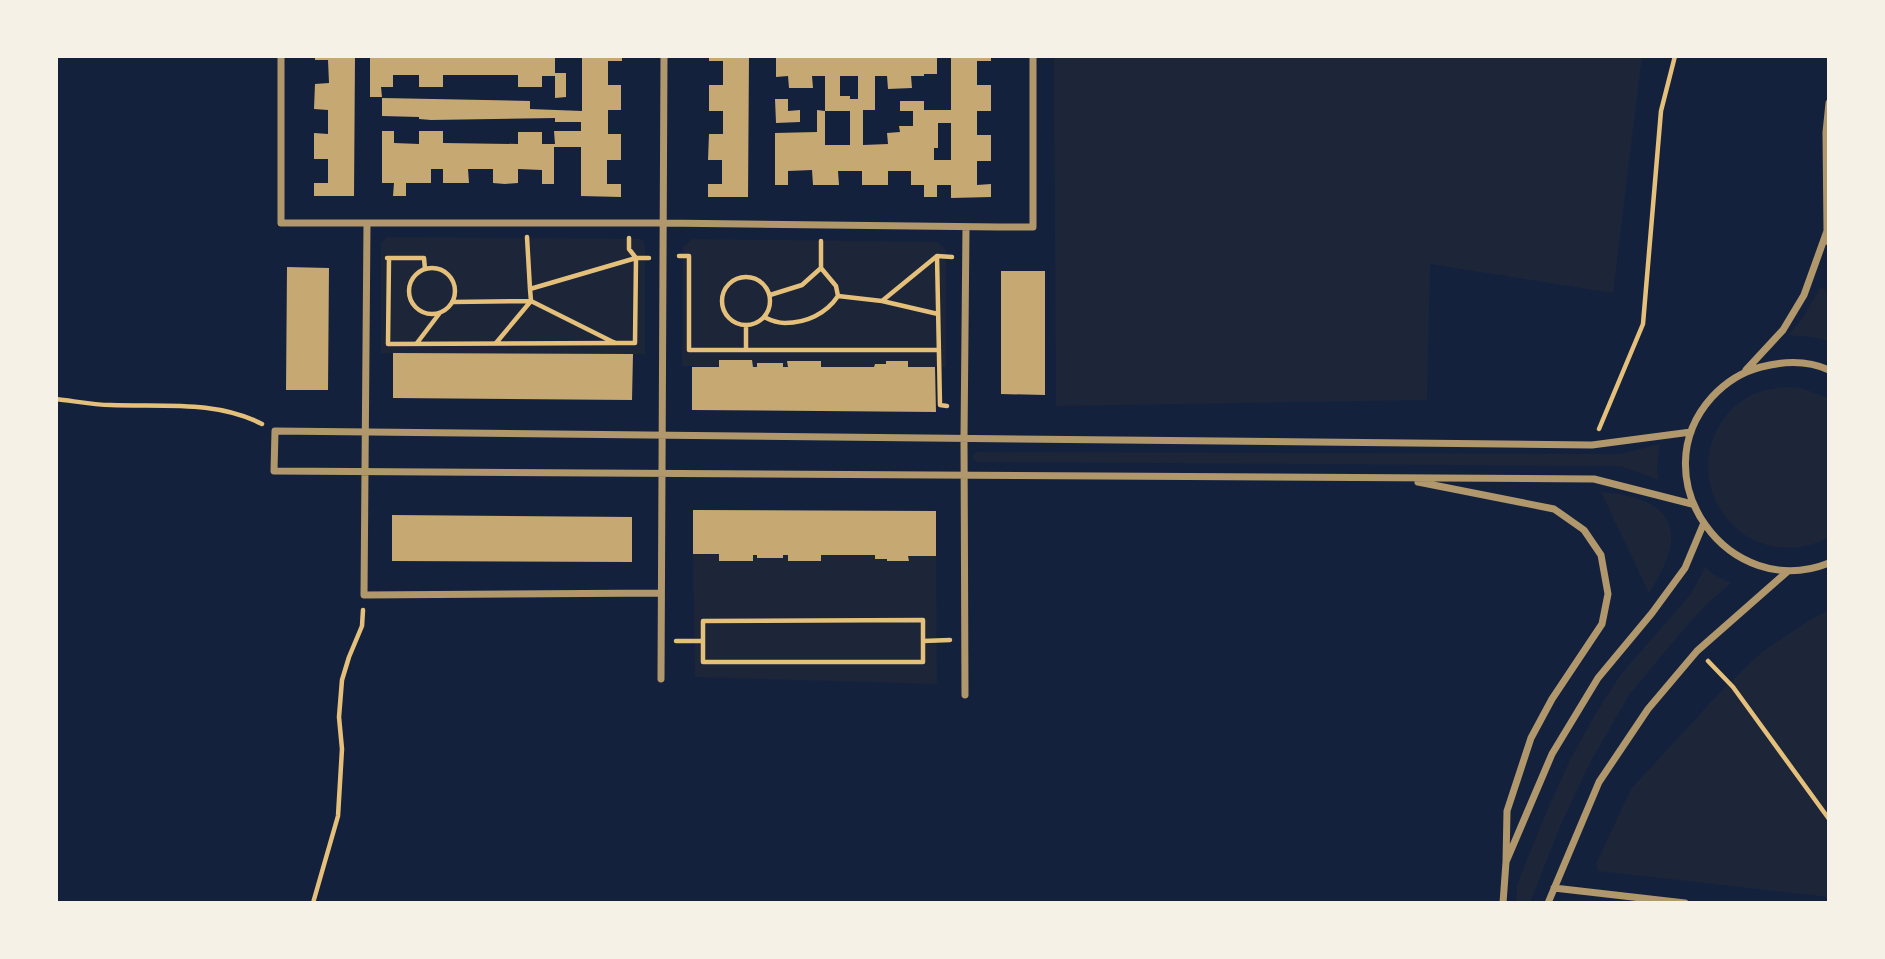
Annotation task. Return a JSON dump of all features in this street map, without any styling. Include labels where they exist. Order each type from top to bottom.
[{"type":"street","points":[[281,56],[281,223],[663,223],[966,227],[1033,227],[1033,56]]},
{"type":"street","points":[[661,679],[664,56]]},
{"type":"street","points":[[1829,103],[1826,132],[1829,242]]},
{"type":"street","points":[[367,224],[364,595],[661,593]]},
{"type":"street","points":[[965,695],[966,227]]},
{"type":"street","points":[[1827,230],[1804,295],[1783,330],[1746,371],[1722,386],[1703,407],[1691,432],[1686,456],[1686,480],[1692,504],[1703,525],[1726,549],[1755,565],[1788,571],[1816,568],[1829,563]]},
{"type":"street","points":[[1746,371],[1780,362],[1816,364],[1829,370]]},
{"type":"street","points":[[1691,432],[1592,445],[275,431],[274,471],[1594,479],[1692,504]]},
{"type":"street","points":[[1400,478],[1554,509],[1584,530],[1601,555],[1608,594],[1602,624],[1552,699],[1531,738],[1507,811],[1503,903]]},
{"type":"street","points":[[1506,862],[1552,754],[1598,678],[1685,568],[1703,525]]},
{"type":"street","points":[[1548,903],[1599,782],[1648,709],[1698,651],[1788,571]]},
{"type":"street","points":[[1554,888],[1685,903]]},
{"type":"path","points":[[1592,445],[1643,324],[1661,111],[1675,56]]},
{"type":"path","points":[[389,258],[388,344],[635,344],[636,258],[629,249],[628,223]]},
{"type":"path","points":[[495,343],[531,301],[527,224]]},
{"type":"path","points":[[764,317],[783,323],[809,320],[831,306],[838,296],[836,286],[821,268],[820,226]]},
{"type":"path","points":[[530,289],[636,258],[689,256],[690,350],[939,350]]},
{"type":"path","points":[[882,301],[937,256],[940,405]]},
{"type":"path","points":[[366,257],[424,258],[425,269]]},
{"type":"path","points":[[769,295],[802,285],[821,268]]},
{"type":"path","points":[[416,343],[452,302],[455,287],[452,279],[440,269],[425,269],[414,277],[409,291],[411,298],[425,313],[441,312]]},
{"type":"path","points":[[739,277],[755,278],[762,282],[769,295],[768,311],[764,317],[746,325],[733,322],[727,317],[721,301],[726,285],[739,277]]},
{"type":"path","points":[[838,296],[882,301],[938,314]]},
{"type":"path","points":[[452,302],[531,301],[617,344]]},
{"type":"path","points":[[746,325],[746,349]]},
{"type":"path","points":[[56,399],[108,405],[200,407],[249,417],[275,431]]},
{"type":"path","points":[[313,903],[338,816],[342,680],[362,626],[364,595]]},
{"type":"path","points":[[923,620],[923,641],[923,662],[703,662],[703,621],[923,620]]},
{"type":"path","points":[[923,641],[965,640]]},
{"type":"path","points":[[661,641],[703,641]]},
{"type":"path","points":[[1698,651],[1733,687],[1829,819]]},
{"type":"shaded area","points":[[1054,56],[1642,56],[1613,293],[1430,264],[1427,400],[1056,406]]},
{"type":"shaded area","points":[[387,237],[640,239],[645,246],[645,354],[381,353],[381,243]]},
{"type":"shaded area","points":[[692,239],[938,242],[946,250],[946,367],[908,367],[908,361],[875,364],[874,367],[821,367],[820,361],[788,361],[788,367],[757,363],[757,367],[753,367],[752,360],[719,360],[719,367],[682,366],[683,247]]},
{"type":"shaded area","points":[[1820,288],[1825,289],[1829,309],[1829,341],[1788,335],[1802,319]]},
{"type":"shaded area","points":[[1787,387],[1801,388],[1829,398],[1829,537],[1811,545],[1791,548],[1758,542],[1736,528],[1720,508],[1712,492],[1709,475],[1713,440],[1720,424],[1732,410],[1755,393]]},
{"type":"shaded area","points":[[1660,444],[1657,469],[1659,480],[1620,466],[977,462],[972,457],[977,452],[1620,454]]},
{"type":"shaded area","points":[[1601,492],[1646,502],[1660,511],[1668,522],[1671,536],[1669,552],[1649,593]]},
{"type":"shaded area","points":[[693,554],[757,555],[758,558],[783,558],[783,555],[788,555],[788,561],[821,561],[821,555],[875,555],[875,559],[887,561],[908,561],[908,556],[936,556],[937,684],[695,677]]},
{"type":"shaded area","points":[[1705,567],[1731,583],[1689,623],[1629,695],[1591,761],[1561,824],[1530,903],[1516,903],[1517,885],[1546,813],[1570,760],[1596,713],[1621,674],[1691,594]]},
{"type":"shaded area","points":[[1829,610],[1829,897],[1598,871],[1596,864],[1631,789],[1724,688],[1762,652]]},
{"type":"building","points":[[315,56],[355,56],[354,196],[314,196],[314,183],[328,183],[328,159],[314,159],[314,133],[328,134],[328,110],[314,109],[315,84],[329,83],[328,60],[315,60]]},
{"type":"building","points":[[370,56],[555,56],[555,73],[566,73],[566,97],[555,98],[555,76],[542,76],[542,87],[518,87],[518,75],[443,75],[443,87],[419,87],[419,75],[393,75],[393,87],[381,87],[382,97],[370,97]]},
{"type":"building","points":[[582,56],[622,56],[622,61],[608,61],[608,85],[621,85],[621,110],[608,110],[608,134],[621,134],[621,160],[607,160],[607,184],[621,184],[621,197],[581,196],[581,147],[554,147],[554,184],[542,184],[542,170],[518,169],[518,183],[505,184],[493,183],[493,169],[468,169],[469,183],[443,183],[443,169],[431,169],[431,183],[406,183],[406,196],[393,196],[394,183],[382,183],[382,131],[394,131],[394,143],[419,144],[419,131],[443,131],[443,143],[518,144],[518,132],[542,132],[542,144],[555,144],[554,131],[581,131],[581,122],[555,122],[555,118],[431,120],[382,116],[382,98],[530,101],[530,109],[582,111]]},
{"type":"building","points":[[709,56],[749,56],[748,197],[708,197],[708,184],[722,184],[722,160],[708,160],[709,134],[723,134],[723,111],[709,111],[709,85],[723,85],[723,61],[709,61]]},
{"type":"building","points":[[776,56],[937,56],[937,74],[911,76],[912,88],[888,89],[887,76],[875,76],[875,110],[863,110],[863,145],[888,144],[887,133],[900,132],[899,126],[913,126],[913,111],[900,111],[900,101],[924,101],[924,110],[951,110],[951,56],[991,56],[991,61],[977,61],[977,85],[991,85],[991,111],[977,111],[977,135],[991,135],[991,161],[977,161],[977,185],[991,184],[991,197],[951,198],[951,185],[937,185],[937,197],[924,197],[924,185],[911,185],[911,171],[888,171],[888,185],[862,185],[862,171],[838,171],[839,185],[813,185],[812,170],[788,171],[788,185],[775,185],[775,133],[817,132],[817,110],[825,111],[825,76],[812,76],[813,88],[789,88],[788,76],[776,77]],"holes":[[[840,76],[858,76],[858,99],[840,96]],[[825,111],[850,111],[850,145],[825,145]],[[938,123],[951,123],[951,160],[934,160],[934,148],[938,148]]]},
{"type":"building","points":[[775,99],[788,99],[788,111],[800,110],[800,122],[776,123]]},
{"type":"building","points":[[287,267],[329,268],[328,390],[286,390]]},
{"type":"building","points":[[1001,271],[1045,271],[1045,395],[1001,394]]},
{"type":"building","points":[[393,353],[633,354],[632,400],[393,398]]},
{"type":"building","points":[[719,360],[752,360],[753,367],[757,367],[757,363],[783,363],[783,367],[788,367],[787,361],[821,361],[821,367],[874,367],[875,364],[886,364],[886,361],[908,361],[908,367],[935,367],[936,412],[692,410],[692,367],[719,367]]},
{"type":"building","points":[[693,510],[936,511],[936,556],[908,556],[909,561],[887,561],[875,559],[875,555],[821,555],[821,561],[788,561],[788,555],[783,555],[783,558],[757,558],[757,555],[753,555],[753,561],[719,561],[719,554],[693,554]]},
{"type":"building","points":[[392,515],[632,517],[632,562],[392,561]]}]
